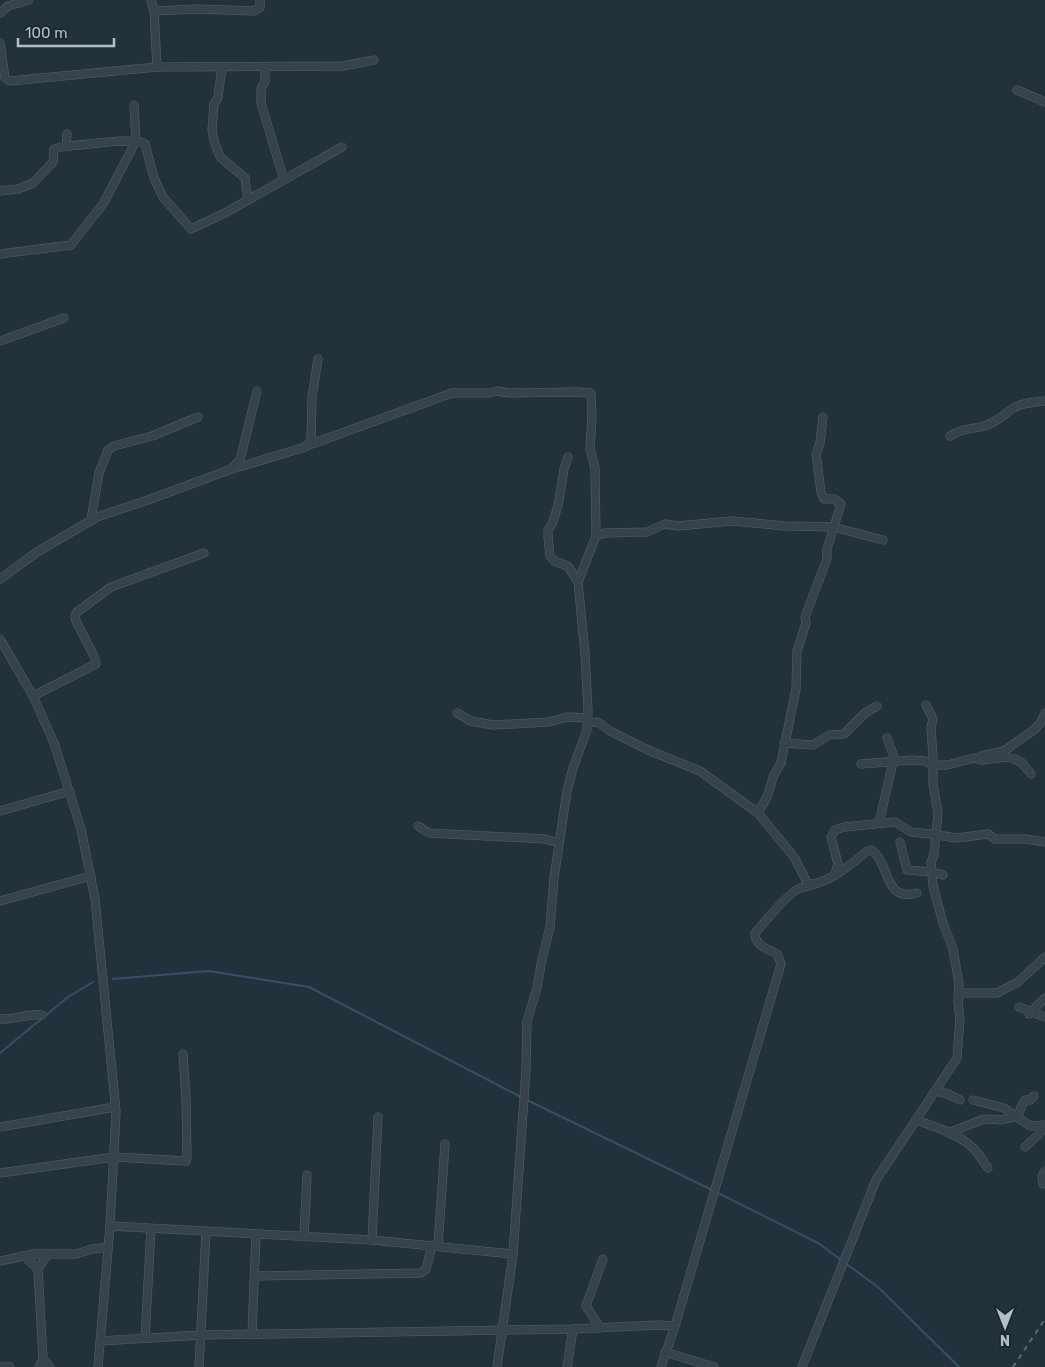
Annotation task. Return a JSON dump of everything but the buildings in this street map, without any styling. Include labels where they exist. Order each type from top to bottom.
[{"type":"street","points":[[0,13],[8,6],[29,0]]},
{"type":"street","points":[[151,0],[154,11],[157,67]]},
{"type":"street","points":[[154,11],[196,9],[254,11],[260,8],[260,0]]},
{"type":"street","points":[[0,43],[5,78],[10,81],[157,67],[343,66],[374,60]]},
{"type":"street","points":[[222,67],[218,96],[214,104],[212,130],[214,141],[220,157],[245,178],[248,200]]},
{"type":"street","points":[[265,67],[265,81],[261,89],[261,103],[284,180]]},
{"type":"street","points":[[1017,90],[1045,102]]},
{"type":"street","points":[[0,254],[70,245],[103,204],[136,141],[134,105]]},
{"type":"street","points":[[66,146],[67,134]]},
{"type":"street","points":[[0,192],[18,190],[33,183],[53,162],[54,149],[66,146],[142,142],[145,144],[154,178],[163,197],[191,229],[225,213],[342,148]]},
{"type":"street","points":[[0,341],[64,318]]},
{"type":"street","points":[[309,444],[312,397],[318,360]]},
{"type":"street","points":[[229,470],[240,460],[257,391]]},
{"type":"street","points":[[0,580],[37,552],[91,520],[229,470],[305,447],[452,393],[489,393],[497,391],[509,393],[591,393],[590,449],[596,468],[596,536],[578,582]]},
{"type":"street","points":[[950,436],[960,430],[976,428],[1003,418],[1015,407],[1030,402],[1045,401]]},
{"type":"street","points":[[91,520],[99,473],[108,450],[114,446],[152,436],[198,417]]},
{"type":"street","points":[[758,813],[781,763],[796,689],[797,651],[806,623],[805,617],[826,559],[827,549],[841,504],[834,499],[824,499],[821,492],[816,454],[820,443],[823,417]]},
{"type":"street","points":[[497,1367],[513,1254],[524,1103],[527,1021],[537,988],[550,926],[554,878],[568,784],[587,730],[588,721],[583,623],[578,582],[568,566],[554,561],[549,553],[548,532],[558,506],[564,469],[568,457]]},
{"type":"street","points":[[596,536],[605,533],[648,532],[665,524],[678,526],[732,521],[785,526],[834,527],[884,540]]},
{"type":"street","points":[[33,696],[96,664],[95,658],[76,622],[75,616],[77,612],[111,587],[204,553]]},
{"type":"street","points":[[0,639],[3,648],[33,696],[54,743],[80,829],[95,899],[115,1107],[110,1226],[98,1367]]},
{"type":"street","points":[[802,1367],[876,1180],[958,1058],[959,984],[953,949],[940,914],[933,886],[931,863],[934,854],[938,814],[933,784],[931,728],[933,719],[926,705]]},
{"type":"street","points":[[784,743],[813,745],[829,735],[844,734],[865,713],[877,706]]},
{"type":"street","points":[[457,713],[472,721],[493,725],[549,722],[567,717],[598,722],[610,731],[648,750],[700,771],[758,813],[794,857],[808,884],[814,884]]},
{"type":"street","points":[[861,764],[925,761],[933,765],[947,765],[1004,751],[1035,729],[1045,713]]},
{"type":"street","points":[[879,823],[894,758],[887,738]]},
{"type":"street","points":[[974,758],[981,760],[1007,757],[1015,759],[1022,763],[1031,774]]},
{"type":"street","points":[[0,811],[70,791]]},
{"type":"street","points":[[836,874],[838,864],[831,838],[835,830],[844,826],[895,822],[911,832],[964,838],[988,834],[995,839],[1025,839],[1045,842]]},
{"type":"street","points":[[418,826],[429,833],[545,839],[559,843]]},
{"type":"street","points":[[900,842],[907,870],[932,872],[942,875]]},
{"type":"street","points":[[661,1367],[675,1326],[782,964],[777,954],[758,944],[755,933],[792,893],[836,874],[871,850],[880,859],[892,887],[904,894],[917,894]]},
{"type":"street","points":[[0,901],[91,876]]},
{"type":"street","points":[[958,993],[996,993],[1018,982],[1045,957]]},
{"type":"street","points":[[1031,1013],[1045,998]]},
{"type":"street","points":[[1018,1007],[1045,1017]]},
{"type":"street","points":[[0,1019],[9,1020],[36,1014],[42,1015]]},
{"type":"street","points":[[0,1174],[114,1157],[182,1162],[187,1160],[183,1054]]},
{"type":"street","points":[[936,1091],[960,1100]]},
{"type":"street","points":[[948,1133],[984,1119],[1002,1120],[1017,1116],[1025,1100],[1030,1100],[1034,1096]]},
{"type":"street","points":[[973,1100],[996,1105],[1017,1116],[1030,1126],[1045,1125]]},
{"type":"street","points":[[0,1127],[115,1107]]},
{"type":"street","points":[[372,1240],[378,1117]]},
{"type":"street","points":[[916,1120],[965,1141],[974,1149],[988,1168]]},
{"type":"street","points":[[1025,1147],[1040,1133],[1045,1125]]},
{"type":"street","points":[[1040,1133],[1041,1137],[1045,1140]]},
{"type":"street","points":[[255,1276],[421,1273],[426,1269],[435,1246],[445,1144]]},
{"type":"street","points":[[1043,1184],[1042,1176],[1045,1171]]},
{"type":"street","points":[[304,1237],[307,1175]]},
{"type":"street","points":[[110,1226],[372,1240],[513,1254]]},
{"type":"street","points":[[145,1338],[152,1229]]},
{"type":"street","points":[[199,1367],[206,1232]]},
{"type":"street","points":[[252,1334],[256,1235]]},
{"type":"street","points":[[0,1261],[24,1256],[76,1254],[108,1247]]},
{"type":"street","points":[[40,1367],[43,1359],[38,1269],[48,1254]]},
{"type":"street","points":[[24,1256],[38,1269]]},
{"type":"street","points":[[600,1328],[586,1306],[604,1259]]},
{"type":"street","points":[[100,1341],[201,1335],[675,1326]]},
{"type":"street","points":[[567,1367],[574,1329]]},
{"type":"street","points":[[665,1352],[714,1367]]},
{"type":"street","points":[[43,1359],[50,1367]]},
{"type":"street","points":[[0,1367],[10,1367]]},
{"type":"waterway","points":[[113,979],[209,971],[309,987],[521,1097]]},
{"type":"waterway","points":[[0,1053],[68,997],[93,982]]},
{"type":"waterway","points":[[527,1100],[712,1190]]},
{"type":"waterway","points":[[716,1192],[818,1243],[841,1260]]},
{"type":"waterway","points":[[845,1263],[878,1287],[959,1367]]},
{"type":"railway","points":[[1013,1367],[1045,1319]]}]
